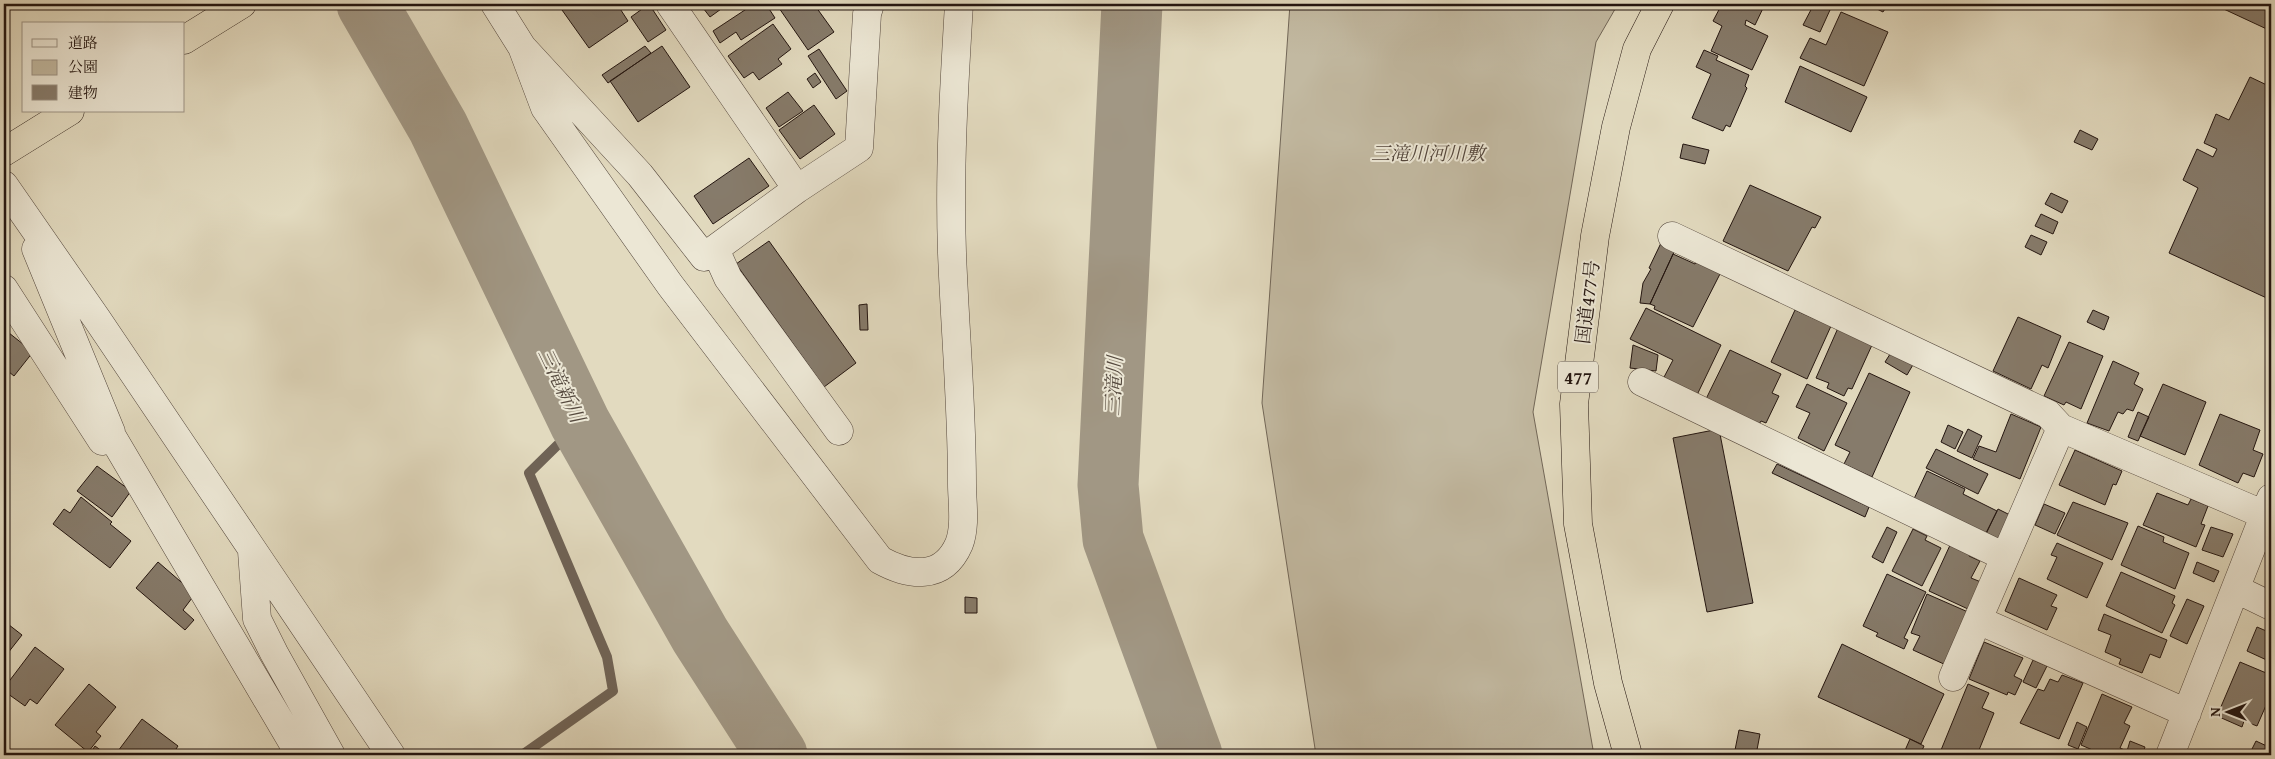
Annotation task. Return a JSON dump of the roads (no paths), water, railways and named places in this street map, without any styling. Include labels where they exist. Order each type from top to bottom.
[{"type":"highway","points":[[185,39],[242,4]]},
{"type":"highway","name":"国道477号","points":[[1628,755],[1608,682],[1578,524],[1574,404],[1595,236],[1616,127],[1637,49],[1660,4]]},
{"type":"highway","points":[[13,146],[68,112]]},
{"type":"street","points":[[495,4],[522,47],[640,175],[704,257],[798,189],[859,148],[865,7]]},
{"type":"street","points":[[670,4],[798,189]]},
{"type":"street","points":[[522,47],[545,108],[670,285],[880,560],[897,570],[914,573],[929,572],[943,565],[953,554],[960,542],[962,527],[962,451],[952,252],[951,179],[959,4]]},
{"type":"street","points":[[4,185],[391,755]]},
{"type":"street","points":[[30,222],[34,246],[113,438],[300,755]]},
{"type":"street","points":[[1672,236],[2048,414],[2061,428],[2268,506],[2170,755]]},
{"type":"street","points":[[715,250],[728,278],[839,431]]},
{"type":"street","points":[[4,289],[102,441],[113,438]]},
{"type":"street","points":[[1642,382],[2005,556]]},
{"type":"street","points":[[1953,677],[2061,428]]},
{"type":"street","points":[[251,550],[257,619],[331,755]]},
{"type":"street","points":[[2236,589],[2271,606]]},
{"type":"street","points":[[1978,620],[2187,713]]},
{"type":"waterway","name":"三滝新川","points":[[367,4],[438,127],[580,423],[700,635],[777,755]]},
{"type":"waterway","name":"三滝川","points":[[1132,4],[1108,485],[1113,539],[1192,755]]},
{"type":"waterway","points":[[522,755],[613,691],[607,657],[529,473],[580,423]]},
{"type":"park label","name":"三滝川河川敷","points":[[1428,153]]}]
